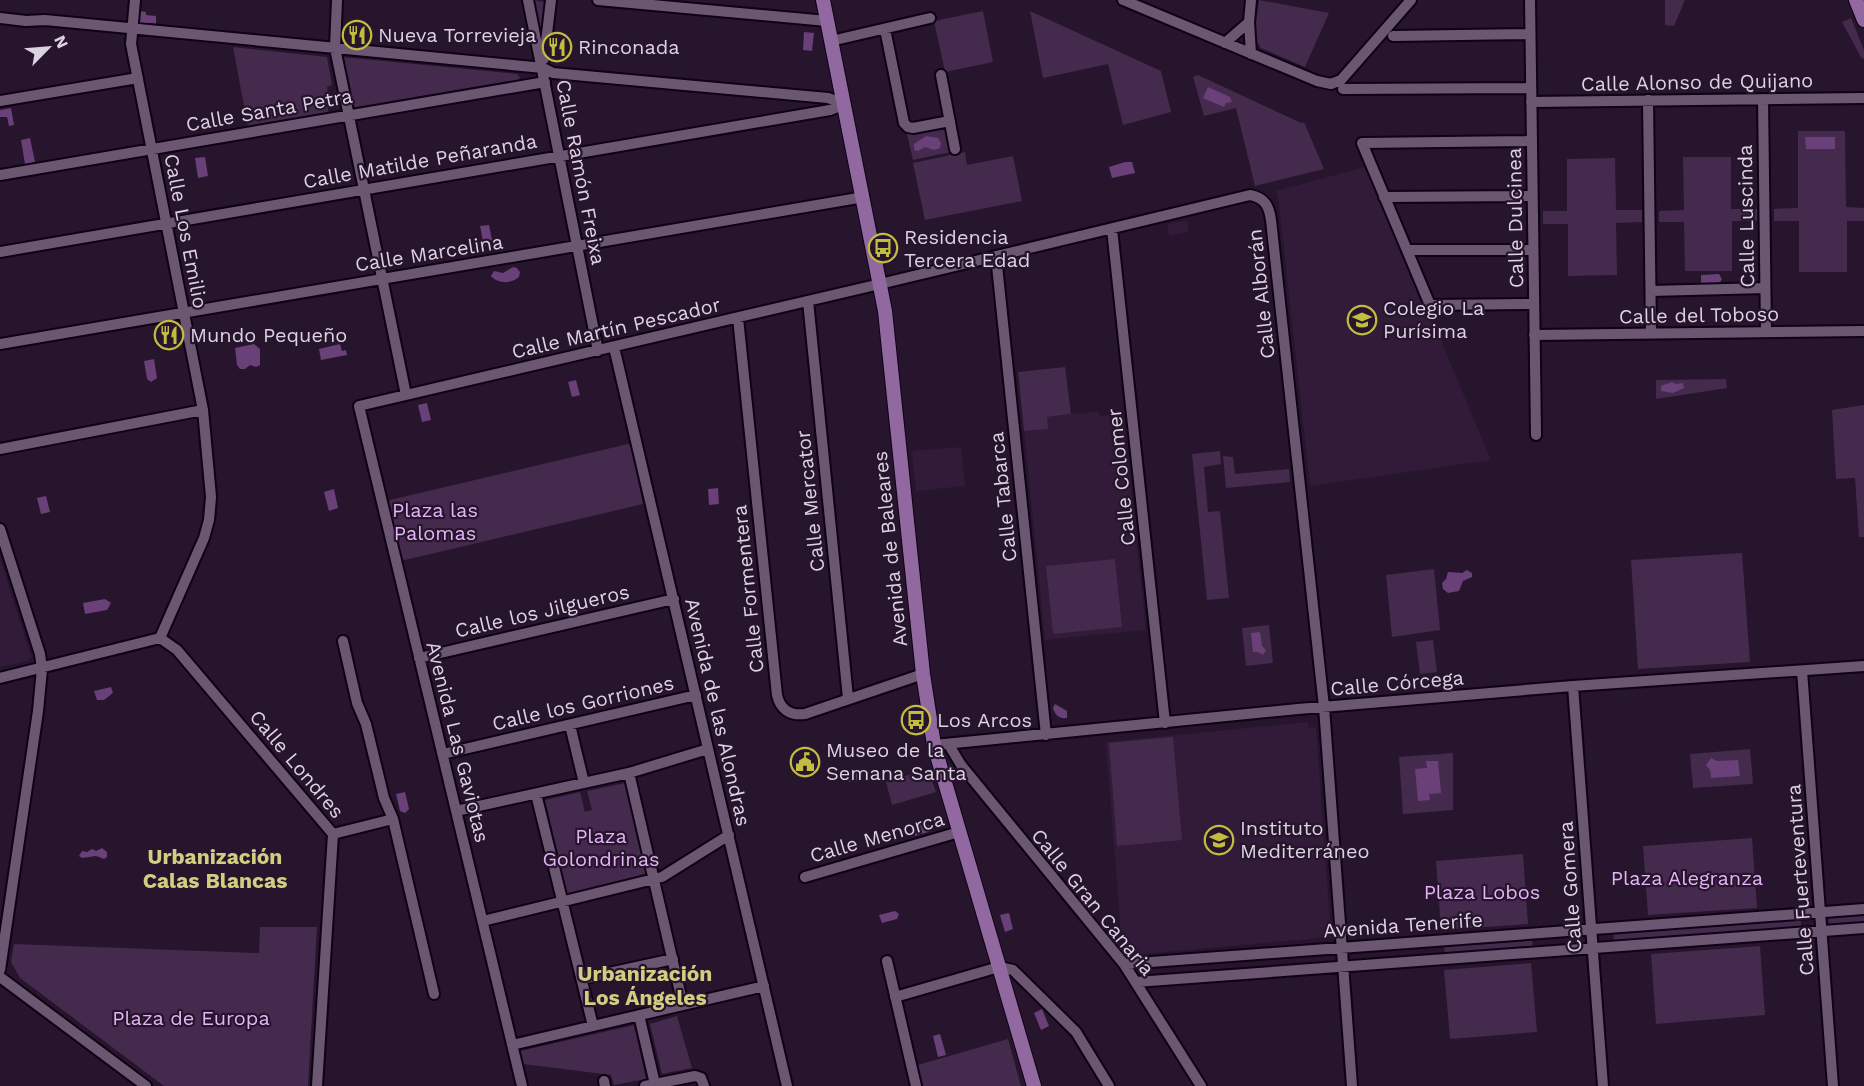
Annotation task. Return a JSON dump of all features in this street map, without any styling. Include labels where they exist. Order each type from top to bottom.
[{"type":"main road","name":"Avenida de Baleares","points":[[823,0],[885,311],[922,674],[934,745],[1034,1086]]},
{"type":"main road","points":[[1856,0],[1864,21]]},
{"type":"street","name":"Calle Los Emilio","points":[[135,0],[131,44],[202,410],[211,497],[209,520],[204,538],[160,639]]},
{"type":"street","points":[[337,0],[335,48],[406,395]]},
{"type":"street","name":"Calle Ramón Freixa","points":[[528,0],[598,351]]},
{"type":"street","points":[[543,69],[551,0]]},
{"type":"street","points":[[598,0],[827,21]]},
{"type":"street","points":[[1123,0],[1324,84],[1341,80],[1411,0]]},
{"type":"street","points":[[1251,0],[1249,22],[1251,54]]},
{"type":"street","name":"Calle Dulcinea","points":[[1530,0],[1536,435]]},
{"type":"street","points":[[0,18],[26,21]]},
{"type":"street","points":[[831,40],[930,18]]},
{"type":"street","points":[[0,25],[45,20],[132,28],[543,69],[553,73],[828,98],[844,104]]},
{"type":"street","points":[[1225,43],[1249,22]]},
{"type":"street","points":[[885,28],[905,126],[913,128],[950,121]]},
{"type":"street","points":[[1393,36],[1530,34]]},
{"type":"street","points":[[941,75],[955,148]]},
{"type":"street","points":[[0,101],[138,78]]},
{"type":"street","name":"Calle Santa Petra","points":[[0,175],[545,82]]},
{"type":"street","points":[[1342,90],[1531,88]]},
{"type":"street","name":"Calle Alonso de Quijano","points":[[1531,102],[1864,98]]},
{"type":"street","name":"Calle Luscinda","points":[[1763,99],[1766,332]]},
{"type":"street","points":[[1648,100],[1652,333]]},
{"type":"street","name":"Calle Matilde Peñaranda","points":[[0,252],[830,110],[844,104]]},
{"type":"street","points":[[1532,141],[1362,143],[1430,305],[1534,304]]},
{"type":"street","name":"Calle Alborán","points":[[880,284],[1250,195],[1262,200],[1269,210],[1324,707],[1352,1086]]},
{"type":"street","points":[[1384,197],[1533,196]]},
{"type":"street","name":"Calle Marcelina","points":[[0,344],[864,197]]},
{"type":"street","name":"Calle Colomer","points":[[1112,229],[1165,723]]},
{"type":"street","points":[[1407,250],[1533,250]]},
{"type":"street","name":"Calle Tabarca","points":[[996,256],[1046,735]]},
{"type":"street","name":"Calle Martín Pescador","points":[[359,406],[880,284]]},
{"type":"street","points":[[1651,291],[1765,288]]},
{"type":"street","name":"Calle Mercator","points":[[808,301],[848,698]]},
{"type":"street","name":"Calle Formentera","points":[[738,318],[778,700],[784,709],[799,715],[922,674]]},
{"type":"street","name":"Calle del Toboso","points":[[1534,335],[1864,331]]},
{"type":"street","name":"Avenida de las Alondras","points":[[615,347],[787,1086]]},
{"type":"street","name":"Avenida Las Gaviotas","points":[[359,406],[522,1086]]},
{"type":"street","points":[[0,449],[202,410]]},
{"type":"street","points":[[0,529],[40,654],[42,669],[38,711],[0,970]]},
{"type":"street","name":"Calle los Jilgueros","points":[[419,658],[674,599]]},
{"type":"street","points":[[0,678],[160,639]]},
{"type":"street","name":"Calle Londres","points":[[160,639],[177,650],[333,834],[317,1086]]},
{"type":"street","points":[[343,641],[357,704],[366,724],[384,798],[393,819],[434,994]]},
{"type":"street","name":"Calle Córcega","points":[[934,745],[1324,707],[1573,686],[1864,666]]},
{"type":"street","name":"Calle Fuerteventura","points":[[1802,671],[1833,1086]]},
{"type":"street","name":"Calle Gomera","points":[[1573,686],[1603,1086]]},
{"type":"street","name":"Calle los Gorriones","points":[[442,754],[696,694]]},
{"type":"street","points":[[570,724],[584,783]]},
{"type":"street","name":"Calle Gran Canaria","points":[[950,745],[961,765],[1124,964],[1202,1086]]},
{"type":"street","points":[[456,811],[629,773],[708,749]]},
{"type":"street","points":[[629,773],[683,1005]]},
{"type":"street","points":[[536,794],[593,1026]]},
{"type":"street","points":[[333,834],[393,819]]},
{"type":"street","name":"Calle Menorca","points":[[805,877],[959,832]]},
{"type":"street","points":[[483,921],[662,877],[729,835]]},
{"type":"street","name":"Avenida Tenerife","points":[[1124,964],[1864,909]]},
{"type":"street","name":"Avenida Tenerife","points":[[1136,982],[1864,928]]},
{"type":"street","points":[[582,979],[673,959]]},
{"type":"street","points":[[887,962],[916,1086]]},
{"type":"street","points":[[895,997],[999,967],[1013,970],[1081,1039],[1109,1086]]},
{"type":"street","points":[[0,977],[146,1086]]},
{"type":"street","points":[[512,1045],[764,986]]},
{"type":"street","points":[[639,1015],[650,1085],[695,1076],[700,1078],[704,1086]]},
{"type":"shaded area","points":[[140,11],[146,12],[146,15],[156,16],[156,24],[139,22]]},
{"type":"shaded area","points":[[804,32],[814,33],[812,51],[803,50]]},
{"type":"shaded area","points":[[1208,87],[1230,97],[1232,102],[1226,103],[1224,107],[1203,98]]},
{"type":"shaded area","points":[[11,108],[14,125],[9,126],[7,117],[0,117],[0,110]]},
{"type":"shaded area","points":[[926,136],[938,138],[941,143],[940,148],[934,150],[925,147],[918,151],[914,150],[914,144]]},
{"type":"shaded area","points":[[1805,137],[1835,137],[1835,149],[1806,149]]},
{"type":"shaded area","points":[[30,138],[35,162],[25,164],[21,140]]},
{"type":"shaded area","points":[[205,157],[208,176],[198,178],[195,158]]},
{"type":"shaded area","points":[[1132,162],[1135,173],[1112,178],[1109,167]]},
{"type":"shaded area","name":"Colegio La Purísima","points":[[1368,166],[1491,460],[1310,486],[1276,191]]},
{"type":"shaded area","points":[[1187,220],[1189,232],[1169,236],[1167,224]]},
{"type":"shaded area","points":[[489,225],[493,245],[484,246],[480,226]]},
{"type":"shaded area","points":[[513,267],[520,272],[519,277],[512,281],[501,282],[491,276],[494,271],[503,273]]},
{"type":"shaded area","points":[[1719,274],[1722,279],[1719,284],[1701,284],[1701,275]]},
{"type":"shaded area","points":[[254,344],[260,349],[260,365],[256,367],[250,365],[245,369],[240,369],[237,365],[235,348]]},
{"type":"shaded area","points":[[340,344],[342,351],[346,350],[347,355],[321,360],[319,349]]},
{"type":"shaded area","points":[[154,359],[157,378],[151,382],[147,379],[144,361]]},
{"type":"shaded area","points":[[576,380],[580,395],[572,397],[568,382]]},
{"type":"shaded area","points":[[1672,382],[1683,383],[1684,388],[1673,393],[1661,391],[1661,386]]},
{"type":"shaded area","points":[[427,403],[431,420],[422,422],[418,405]]},
{"type":"shaded area","points":[[1099,411],[1100,416],[1123,414],[1146,630],[1045,640],[1024,431],[1047,429],[1046,417]]},
{"type":"shaded area","points":[[961,447],[965,486],[916,491],[912,451]]},
{"type":"shaded area","points":[[718,488],[719,504],[709,505],[708,489]]},
{"type":"shaded area","points":[[334,489],[338,508],[329,511],[324,492]]},
{"type":"shaded area","points":[[46,496],[50,512],[41,514],[37,498]]},
{"type":"shaded area","points":[[0,558],[31,657],[28,661],[0,667]]},
{"type":"shaded area","points":[[1467,570],[1472,573],[1472,577],[1463,581],[1459,591],[1448,593],[1443,589],[1442,583],[1448,572],[1462,573]]},
{"type":"shaded area","points":[[105,599],[111,603],[107,610],[85,614],[83,603]]},
{"type":"shaded area","points":[[1260,632],[1262,646],[1266,650],[1263,655],[1253,652],[1251,633]]},
{"type":"shaded area","points":[[111,687],[113,693],[104,700],[97,700],[94,691]]},
{"type":"shaded area","points":[[1055,704],[1067,711],[1067,718],[1056,715],[1053,708]]},
{"type":"shaded area","name":"Instituto Mediterráneo","points":[[1308,722],[1309,728],[1316,727],[1331,937],[1133,955],[1125,953],[1122,949],[1106,742]]},
{"type":"shaded area","points":[[1711,758],[1717,761],[1738,760],[1740,776],[1711,778],[1710,770],[1706,765]]},
{"type":"shaded area","points":[[1426,761],[1438,761],[1441,793],[1429,794],[1430,800],[1418,801],[1415,769],[1427,768]]},
{"type":"shaded area","points":[[860,768],[862,779],[849,782],[847,771]]},
{"type":"shaded area","points":[[405,792],[409,809],[405,813],[400,811],[396,794]]},
{"type":"shaded area","points":[[929,825],[931,831],[915,836],[912,827]]},
{"type":"shaded area","points":[[102,848],[107,852],[107,857],[104,859],[96,856],[82,858],[79,856],[82,851],[87,852],[92,849],[96,851]]},
{"type":"shaded area","points":[[895,911],[899,914],[897,919],[882,923],[879,915]]},
{"type":"shaded area","points":[[1009,913],[1013,929],[1005,932],[1000,915]]},
{"type":"shaded area","points":[[1042,1009],[1049,1026],[1041,1030],[1034,1013]]},
{"type":"shaded area","points":[[940,1034],[946,1055],[938,1057],[933,1036]]},
{"type":"green space","points":[[1259,0],[1329,13],[1305,67],[1261,48],[1256,38]]},
{"type":"green space","points":[[1665,0],[1685,0],[1674,26],[1665,25]]},
{"type":"green space","points":[[533,1],[544,2],[541,38]]},
{"type":"green space","points":[[983,11],[993,62],[945,72],[934,21]]},
{"type":"green space","points":[[1030,11],[1161,71],[1171,112],[1123,125],[1108,64],[1043,78]]},
{"type":"green space","points":[[1851,18],[1864,50],[1862,59],[1842,22]]},
{"type":"green space","points":[[233,47],[327,57],[332,85],[327,87],[329,99],[326,100],[329,114],[248,127]]},
{"type":"green space","points":[[343,57],[517,74],[520,78],[517,81],[355,109]]},
{"type":"green space","points":[[1198,75],[1301,123],[1304,122],[1324,169],[1255,186],[1236,108],[1204,116],[1193,77]]},
{"type":"green space","points":[[946,127],[951,152],[913,160],[907,134]]},
{"type":"green space","points":[[1798,131],[1845,131],[1846,207],[1864,208],[1864,221],[1847,221],[1847,272],[1799,272],[1799,221],[1774,221],[1774,209],[1798,208]]},
{"type":"green space","points":[[965,152],[967,165],[1013,156],[1022,201],[925,220],[913,163]]},
{"type":"green space","points":[[1683,157],[1731,157],[1731,209],[1757,209],[1757,221],[1732,221],[1732,271],[1685,271],[1684,222],[1659,222],[1659,211],[1684,210]]},
{"type":"green space","points":[[1615,158],[1616,210],[1642,210],[1642,222],[1616,223],[1617,275],[1568,276],[1568,224],[1543,224],[1543,211],[1567,211],[1567,159]]},
{"type":"green space","points":[[1065,367],[1071,414],[1047,417],[1048,429],[1024,431],[1018,372]]},
{"type":"green space","points":[[1726,379],[1727,388],[1656,399],[1656,380]]},
{"type":"green space","points":[[1864,405],[1864,537],[1859,537],[1855,478],[1836,479],[1832,410]]},
{"type":"green space","name":"Plaza las Palomas","points":[[628,444],[631,447],[643,504],[405,560],[401,559],[388,503],[390,500]]},
{"type":"green space","points":[[1220,451],[1221,464],[1204,467],[1208,512],[1220,511],[1229,598],[1207,600],[1192,454]]},
{"type":"green space","points":[[1223,456],[1233,457],[1235,474],[1289,469],[1290,482],[1226,488]]},
{"type":"green space","points":[[1742,553],[1750,662],[1638,669],[1631,560]]},
{"type":"green space","points":[[1115,559],[1122,627],[1053,634],[1046,566]]},
{"type":"green space","points":[[1434,569],[1440,630],[1392,637],[1386,575]]},
{"type":"green space","points":[[1269,625],[1273,663],[1246,666],[1242,628]]},
{"type":"green space","points":[[1433,640],[1437,672],[1420,674],[1416,642]]},
{"type":"green space","points":[[1173,737],[1182,840],[1117,846],[1109,743]]},
{"type":"green space","points":[[1750,749],[1753,783],[1693,788],[1690,754]]},
{"type":"green space","points":[[1453,753],[1453,810],[1403,814],[1399,757]]},
{"type":"green space","points":[[928,769],[936,792],[892,805],[886,782]]},
{"type":"green space","name":"Plaza Golondrinas","points":[[625,783],[647,875],[567,894],[545,800],[580,792],[585,812],[592,810],[587,791]]},
{"type":"green space","name":"Plaza Alegranza","points":[[1752,838],[1757,908],[1648,915],[1643,846]]},
{"type":"green space","name":"Plaza Lobos","points":[[1523,854],[1528,924],[1441,930],[1436,861]]},
{"type":"green space","points":[[1864,912],[1864,925],[1831,926],[1828,921],[1830,916]]},
{"type":"green space","points":[[1801,917],[1801,930],[1614,944],[1613,931]]},
{"type":"green space","name":"Plaza de Europa","points":[[260,927],[317,927],[308,1086],[164,1086],[20,978],[11,962],[14,944],[259,953]]},
{"type":"green space","points":[[1532,937],[1533,949],[1445,956],[1444,944]]},
{"type":"green space","name":"Plaza Alegranza","points":[[1760,946],[1765,1015],[1656,1024],[1651,954]]},
{"type":"green space","points":[[1531,963],[1537,1032],[1450,1039],[1444,970]]},
{"type":"green space","points":[[677,1016],[692,1068],[662,1074],[650,1024]]},
{"type":"green space","points":[[634,1025],[646,1079],[614,1085],[611,1075],[523,1064],[520,1051]]},
{"type":"green space","points":[[1008,1039],[1021,1086],[923,1086],[918,1065]]},
{"type":"place","name":"Nueva Torrevieja","points":[[357,35]]},
{"type":"place","name":"Rinconada","points":[[557,47]]},
{"type":"place","name":"Residencia Tercera Edad","points":[[883,248]]},
{"type":"place","name":"Colegio La Purísima","points":[[1362,320]]},
{"type":"place","name":"Mundo Pequeño","points":[[169,335]]},
{"type":"place","name":"Los Arcos","points":[[916,720]]},
{"type":"place","name":"Museo de la Semana Santa","points":[[805,762]]},
{"type":"place","name":"Instituto Mediterráneo","points":[[1219,840]]},
{"type":"district","name":"Urbanización Calas Blancas","points":[[215,868]]},
{"type":"district","name":"Urbanización Los Ángeles","points":[[645,985]]}]
